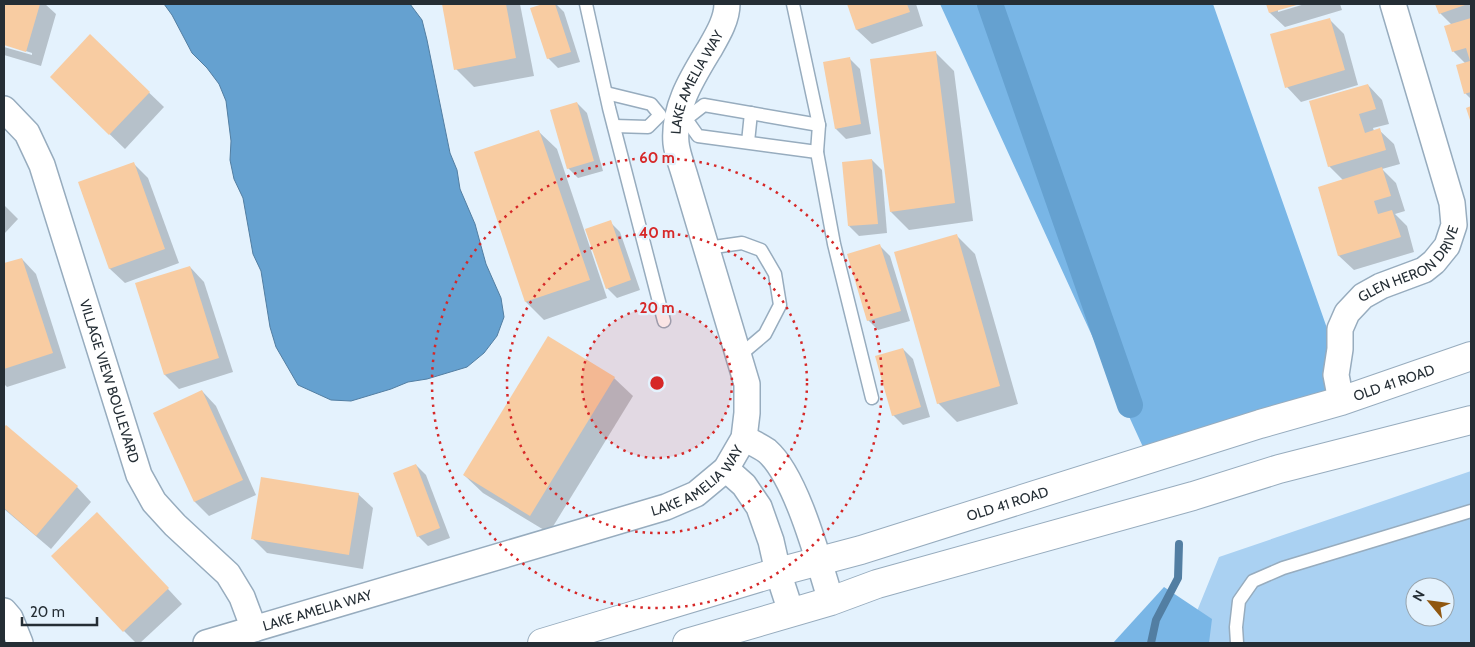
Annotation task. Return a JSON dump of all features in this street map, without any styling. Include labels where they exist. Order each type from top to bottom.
[{"type":"street","name":"LAKE AMELIA WAY","points":[[206,643],[666,507],[696,494],[726,469],[744,438],[747,413],[747,384],[676,142],[674,117],[689,82],[716,38],[727,12],[727,4]]},
{"type":"street","name":"GLEN HERON DRIVE","points":[[1341,402],[1336,375],[1340,349],[1340,329],[1346,313],[1363,296],[1381,286],[1424,270],[1434,262],[1446,246],[1454,225],[1452,203],[1393,4]]},
{"type":"street","name":"VILLAGE VIEW BOULEVARD","points":[[4,109],[27,133],[42,165],[139,475],[154,502],[175,525],[228,574],[242,597],[254,629]]},
{"type":"street","name":"OLD 41 ROAD","points":[[542,643],[778,572],[861,550],[1260,424],[1341,402],[1471,356]]},
{"type":"street","points":[[687,643],[831,601],[877,584],[1280,469],[1471,420]]},
{"type":"street","points":[[744,438],[767,452],[788,479],[831,601]]},
{"type":"street","points":[[726,469],[744,486],[758,507],[771,541],[778,572],[791,612]]},
{"type":"street","points":[[4,611],[10,618],[20,643]]},
{"type":"lane","points":[[586,4],[614,126],[664,321]]},
{"type":"lane","points":[[793,4],[819,125],[816,152],[834,244],[872,398]]},
{"type":"lane","points":[[606,93],[651,104],[674,117],[698,136],[816,152]]},
{"type":"lane","points":[[614,126],[648,127],[704,105],[819,125]]},
{"type":"lane","points":[[748,142],[751,113]]},
{"type":"lane","points":[[706,248],[742,244],[761,250],[775,274],[780,305],[765,334],[739,356]]},
{"type":"lane","points":[[1237,643],[1236,627],[1239,601],[1253,581],[1283,568],[1471,511]]},
{"type":"shaded area","points":[[164,4],[410,4],[422,20],[450,153],[457,170],[460,189],[475,224],[486,264],[501,298],[504,317],[497,336],[484,353],[467,367],[427,379],[408,382],[351,401],[331,400],[298,385],[276,347],[270,327],[261,271],[253,254],[243,198],[234,179],[230,160],[231,141],[226,101],[219,84],[192,53]]},
{"type":"shaded area","points":[[940,4],[1213,4],[1347,385],[1254,411],[1143,447]]},
{"type":"shaded area","points":[[1471,471],[1471,643],[1184,643],[1219,557]]},
{"type":"shaded area","points":[[1164,587],[1212,619],[1209,643],[1113,643]]},
{"type":"building","points":[[4,4],[40,4],[26,52],[4,45]]},
{"type":"building","points":[[442,4],[506,4],[516,58],[454,70]]},
{"type":"building","points":[[543,4],[555,4],[571,52],[547,59],[530,8]]},
{"type":"building","points":[[847,4],[907,4],[910,12],[856,30]]},
{"type":"building","points":[[1266,4],[1300,4],[1269,13]]},
{"type":"building","points":[[1435,4],[1468,4],[1439,14]]},
{"type":"building","points":[[1330,18],[1345,70],[1285,88],[1270,34]]},
{"type":"building","points":[[1471,18],[1471,92],[1464,94],[1456,65],[1470,61],[1466,48],[1452,52],[1444,26]]},
{"type":"building","points":[[90,34],[150,92],[109,135],[50,77]]},
{"type":"building","points":[[936,51],[955,203],[890,212],[870,59]]},
{"type":"building","points":[[850,57],[861,124],[835,129],[823,62]]},
{"type":"building","points":[[1368,84],[1376,109],[1359,114],[1365,133],[1380,128],[1386,150],[1328,167],[1309,101]]},
{"type":"building","points":[[577,102],[594,161],[567,169],[550,110]]},
{"type":"building","points":[[1471,106],[1471,123],[1466,108]]},
{"type":"building","points":[[539,130],[590,280],[525,302],[474,152]]},
{"type":"building","points":[[872,159],[878,224],[848,226],[842,162]]},
{"type":"building","points":[[134,162],[165,249],[109,269],[78,182]]},
{"type":"building","points":[[1382,167],[1391,196],[1374,201],[1378,214],[1392,210],[1401,237],[1338,256],[1318,187]]},
{"type":"building","points":[[611,220],[631,280],[606,289],[585,229]]},
{"type":"building","points":[[957,234],[1000,386],[937,404],[894,252]]},
{"type":"building","points":[[880,244],[901,311],[867,321],[847,254]]},
{"type":"building","points":[[22,258],[53,353],[4,369],[4,263]]},
{"type":"building","points":[[190,266],[219,358],[164,375],[135,283]]},
{"type":"building","points":[[548,336],[615,377],[530,516],[463,475]]},
{"type":"building","points":[[903,348],[921,407],[892,416],[875,356]]},
{"type":"building","points":[[202,390],[243,480],[194,502],[153,413]]},
{"type":"building","points":[[6,425],[78,486],[36,536],[4,508],[4,427]]},
{"type":"building","points":[[416,464],[440,528],[417,537],[393,473]]},
{"type":"building","points":[[261,477],[359,493],[349,555],[251,539]]},
{"type":"building","points":[[97,512],[169,588],[123,632],[51,556]]},
{"type":"waterway","points":[[990,4],[1130,405]]},
{"type":"waterway","points":[[1151,643],[1156,620],[1178,578],[1179,544]]}]
